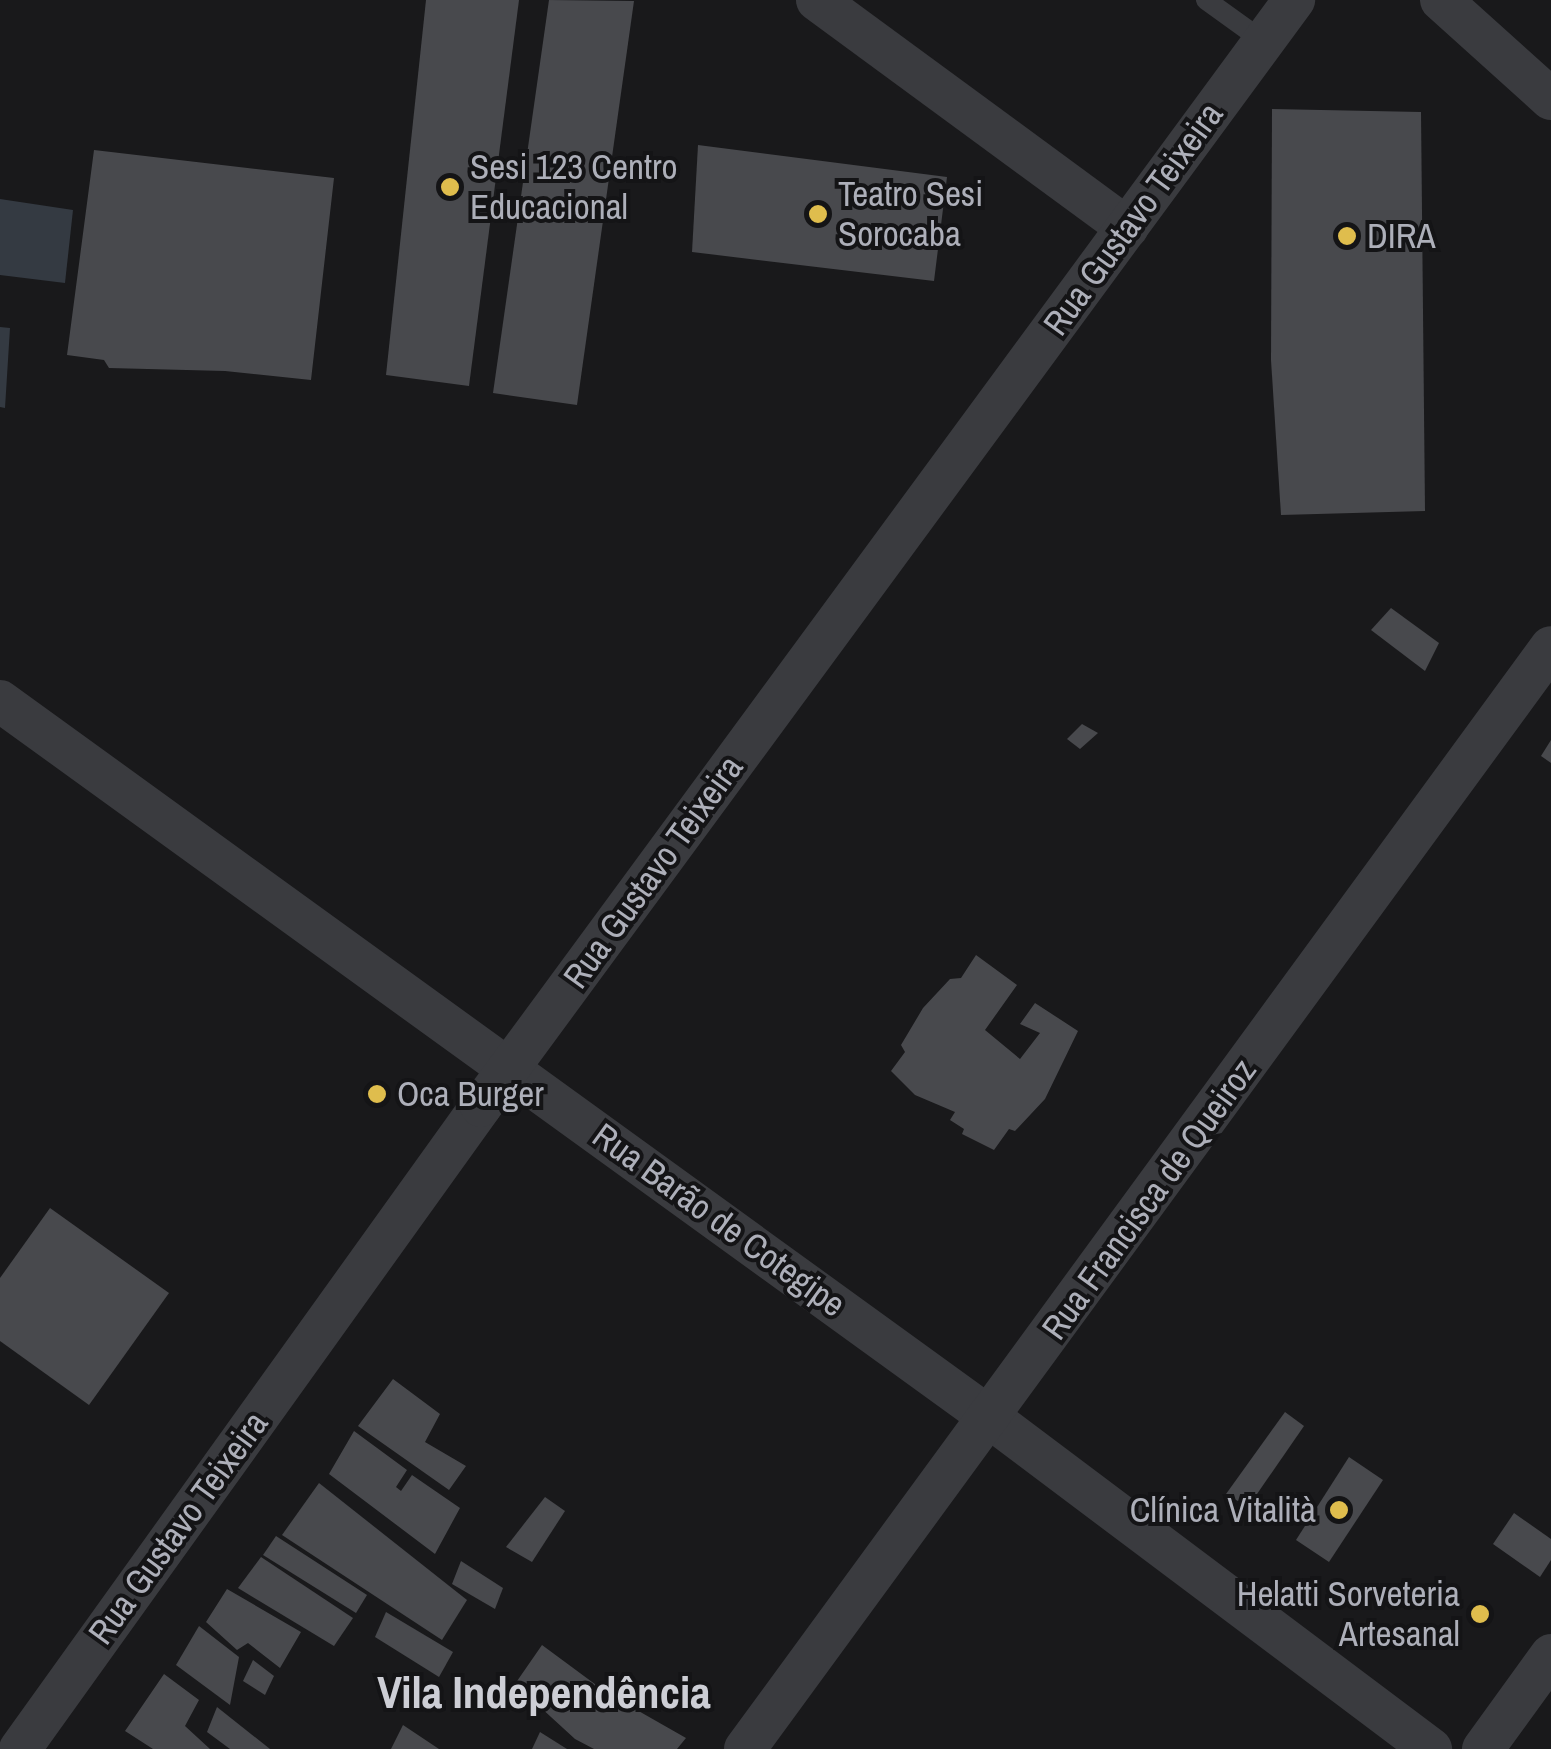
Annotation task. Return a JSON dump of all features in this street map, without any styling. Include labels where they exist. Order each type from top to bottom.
[{"type":"street","points":[[816,0],[1128,228]]},
{"type":"street","name":"Rua Gustavo Teixeira","points":[[20,1749],[509,1068],[1294,0]]},
{"type":"street","points":[[1441,0],[1551,99]]},
{"type":"street","name":"Rua Francisca de Queiroz","points":[[745,1749],[1551,647]]},
{"type":"street","name":"Rua Barão de Cotegipe","points":[[0,701],[989,1417],[1430,1749]]},
{"type":"street","points":[[1483,1749],[1551,1654]]},
{"type":"lane","points":[[1206,0],[1264,42]]},
{"type":"shaded area","points":[[0,199],[73,210],[65,283],[0,275]]},
{"type":"shaded area","points":[[0,327],[10,328],[5,408],[0,407]]},
{"type":"building","name":"Sesi 123 Centro Educacional","points":[[426,0],[519,0],[469,386],[386,375]]},
{"type":"building","points":[[549,0],[634,1],[577,405],[493,393]]},
{"type":"building","name":"DIRA","points":[[1272,109],[1421,112],[1425,511],[1281,515],[1271,360]]},
{"type":"building","name":"Teatro Sesi Sorocaba","points":[[698,145],[947,177],[934,281],[692,252]]},
{"type":"building","points":[[94,150],[334,178],[311,380],[225,371],[109,368],[104,360],[67,355]]},
{"type":"building","points":[[1391,608],[1439,643],[1425,671],[1371,630]]},
{"type":"building","points":[[1082,724],[1098,733],[1080,749],[1067,739]]},
{"type":"building","points":[[1551,740],[1551,763],[1541,756]]},
{"type":"building","points":[[976,955],[1017,985],[985,1030],[1020,1059],[1040,1033],[1020,1024],[1035,1003],[1078,1031],[1045,1099],[1015,1131],[1009,1129],[994,1150],[962,1134],[964,1129],[950,1120],[955,1112],[915,1095],[891,1071],[905,1052],[901,1045],[923,1008],[950,979],[961,978]]},
{"type":"building","points":[[50,1208],[169,1293],[89,1405],[0,1341],[0,1278]]},
{"type":"building","points":[[393,1379],[440,1414],[425,1442],[466,1466],[449,1490],[358,1426]]},
{"type":"building","points":[[1285,1412],[1304,1426],[1248,1507],[1226,1494]]},
{"type":"building","points":[[354,1431],[407,1470],[396,1487],[401,1491],[412,1475],[460,1508],[435,1554],[329,1474]]},
{"type":"building","name":"Clínica Vitalità","points":[[1349,1457],[1383,1480],[1329,1562],[1296,1540]]},
{"type":"building","points":[[319,1483],[467,1600],[442,1640],[282,1535]]},
{"type":"building","points":[[545,1497],[565,1511],[532,1562],[506,1547]]},
{"type":"building","points":[[1514,1513],[1551,1539],[1551,1560],[1540,1577],[1493,1544]]},
{"type":"building","points":[[276,1536],[367,1595],[356,1613],[263,1555]]},
{"type":"building","points":[[261,1557],[353,1618],[334,1646],[238,1588]]},
{"type":"building","points":[[461,1561],[503,1588],[495,1609],[452,1584]]},
{"type":"building","points":[[227,1589],[301,1632],[280,1668],[248,1643],[237,1650],[206,1622]]},
{"type":"building","points":[[386,1612],[453,1652],[439,1677],[375,1637]]},
{"type":"building","points":[[199,1626],[239,1657],[230,1705],[176,1665]]},
{"type":"building","points":[[542,1645],[607,1693],[686,1738],[677,1749],[594,1749],[575,1739],[515,1684]]},
{"type":"building","points":[[253,1660],[274,1676],[265,1695],[243,1681]]},
{"type":"building","points":[[164,1674],[199,1700],[185,1726],[210,1749],[153,1749],[125,1731]]},
{"type":"building","points":[[217,1707],[270,1749],[230,1749],[207,1732]]},
{"type":"building","points":[[403,1725],[439,1749],[391,1749]]},
{"type":"building","points":[[540,1732],[567,1749],[532,1749]]},
{"type":"place","name":"Sesi 123 Centro Educacional","points":[[450,187]]},
{"type":"place","name":"Teatro Sesi Sorocaba","points":[[818,214]]},
{"type":"place","name":"DIRA","points":[[1347,236]]},
{"type":"place","name":"Oca Burger","points":[[377,1094]]},
{"type":"place","name":"Clínica Vitalità","points":[[1339,1510]]},
{"type":"place","name":"Helatti Sorveteria Artesanal","points":[[1480,1614]]},
{"type":"district","name":"Vila Independência","points":[[544,1692]]}]
